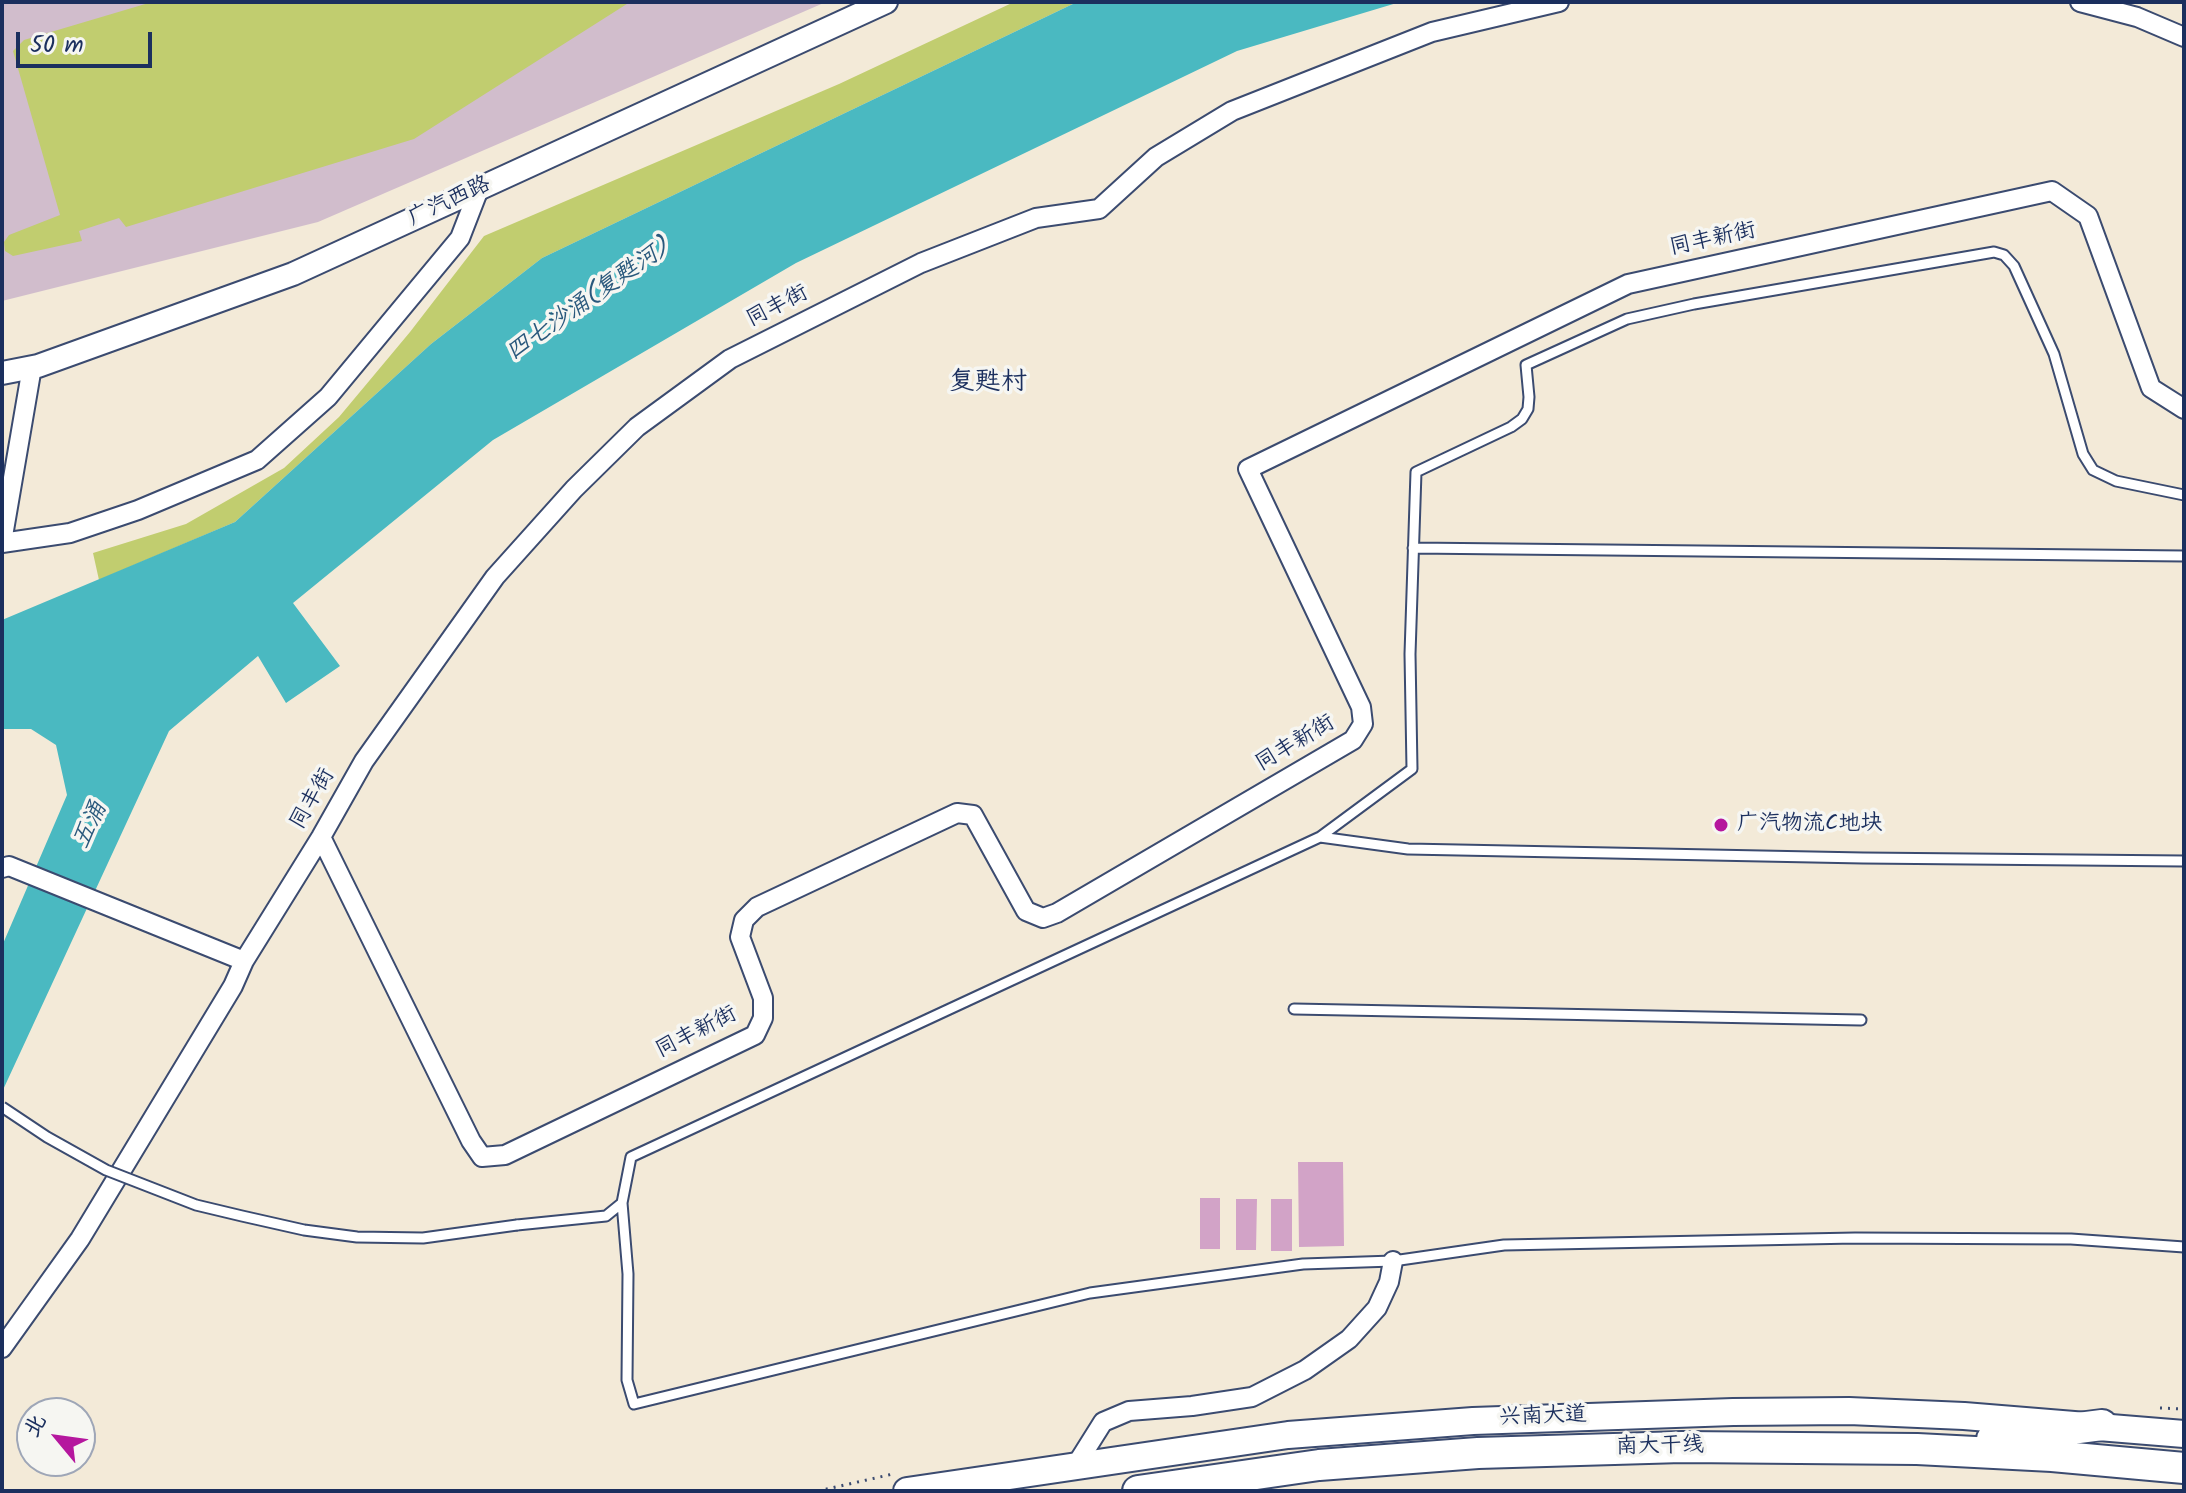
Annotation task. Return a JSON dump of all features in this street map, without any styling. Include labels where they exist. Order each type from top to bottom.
[{"type":"highway","points":[[1917,1449],[2102,1425]]},
{"type":"highway","name":"南大干线","points":[[1138,1491],[1319,1465],[1478,1453],[1682,1447],[1917,1449],[2052,1456],[2184,1468]]},
{"type":"main road","name":"兴南大道","points":[[907,1491],[1288,1435],[1473,1421],[1849,1411],[2102,1425],[2184,1434]]},
{"type":"street","name":"广汽西路","points":[[2,373],[32,367],[293,274],[886,2]]},
{"type":"street","name":"同丰街","points":[[2,1348],[80,1239],[364,761],[495,577],[574,489],[637,427],[730,359],[921,263],[1036,218],[1099,209],[1156,157],[1232,111],[1432,32],[1559,2]]},
{"type":"street","points":[[2080,2],[2137,17],[2184,37]]},
{"type":"street","points":[[32,367],[2,542],[70,533],[138,510],[257,460],[328,397],[460,238],[479,189]]},
{"type":"street","name":"同丰新街","points":[[321,837],[471,1141],[482,1157],[505,1155],[755,1035],[763,1018],[763,998],[740,937],[744,920],[757,907],[957,813],[973,815],[1026,911],[1043,918],[1071,905],[1353,740],[1363,724],[1361,707],[1248,469],[1628,284],[2052,191],[2088,216],[2151,388],[2184,409]]},
{"type":"street","points":[[6,867],[244,961]]},
{"type":"street","points":[[1076,1465],[1103,1422],[1129,1411],[1252,1397],[1305,1370],[1349,1339],[1377,1308],[1389,1282],[1393,1261]]},
{"type":"lane","points":[[2184,495],[2116,481],[2093,470],[2083,454],[2054,354],[2014,266],[2004,255],[1994,252],[1694,304],[1627,319],[1526,365],[1529,397],[1528,409],[1522,419],[1416,472],[1412,769],[1320,837],[631,1157],[622,1203],[628,1274],[627,1380],[634,1404],[1090,1293],[1303,1264],[1393,1261],[1504,1245],[1855,1238],[2071,1239],[2184,1247]]},
{"type":"lane","points":[[1413,548],[2184,556]]},
{"type":"lane","points":[[1320,837],[1408,849],[2184,861]]},
{"type":"lane","points":[[1294,1009],[1861,1020]]},
{"type":"lane","points":[[2,1107],[106,1170],[196,1205],[304,1230],[357,1237],[423,1238],[606,1216],[622,1203]]},
{"type":"shaded area","points":[[2,2],[826,2],[318,222],[2,301]]},
{"type":"green space","points":[[152,2],[630,2],[414,139],[126,227],[119,218],[79,231],[82,241],[13,256],[5,251],[4,242],[9,235],[60,215],[13,51],[24,40]]},
{"type":"green space","points":[[1014,2],[1077,2],[542,258],[431,344],[235,522],[99,580],[93,553],[186,524],[284,468],[339,417],[484,236],[839,84]]},
{"type":"water","points":[[1077,2],[1400,2],[1237,51],[796,263],[493,440],[293,603],[340,666],[286,703],[258,656],[169,731],[2,1092],[2,946],[67,795],[56,745],[31,729],[2,729],[2,620],[235,522],[431,344],[542,258]]},
{"type":"building","points":[[1298,1162],[1343,1162],[1344,1246],[1299,1247]]},
{"type":"building","points":[[1200,1198],[1220,1198],[1220,1249],[1200,1249]]},
{"type":"building","points":[[1236,1199],[1257,1199],[1256,1250],[1236,1250]]},
{"type":"building","points":[[1271,1199],[1292,1199],[1292,1251],[1271,1251]]},
{"type":"place","name":"广汽物流C地块","points":[[1721,825]]},
{"type":"district","name":"复甦村","points":[[988,385]]},
{"type":"water label","name":"四七沙涌(复甦河)","points":[[589,302]]},
{"type":"water label","name":"五涌","points":[[92,826]]}]
